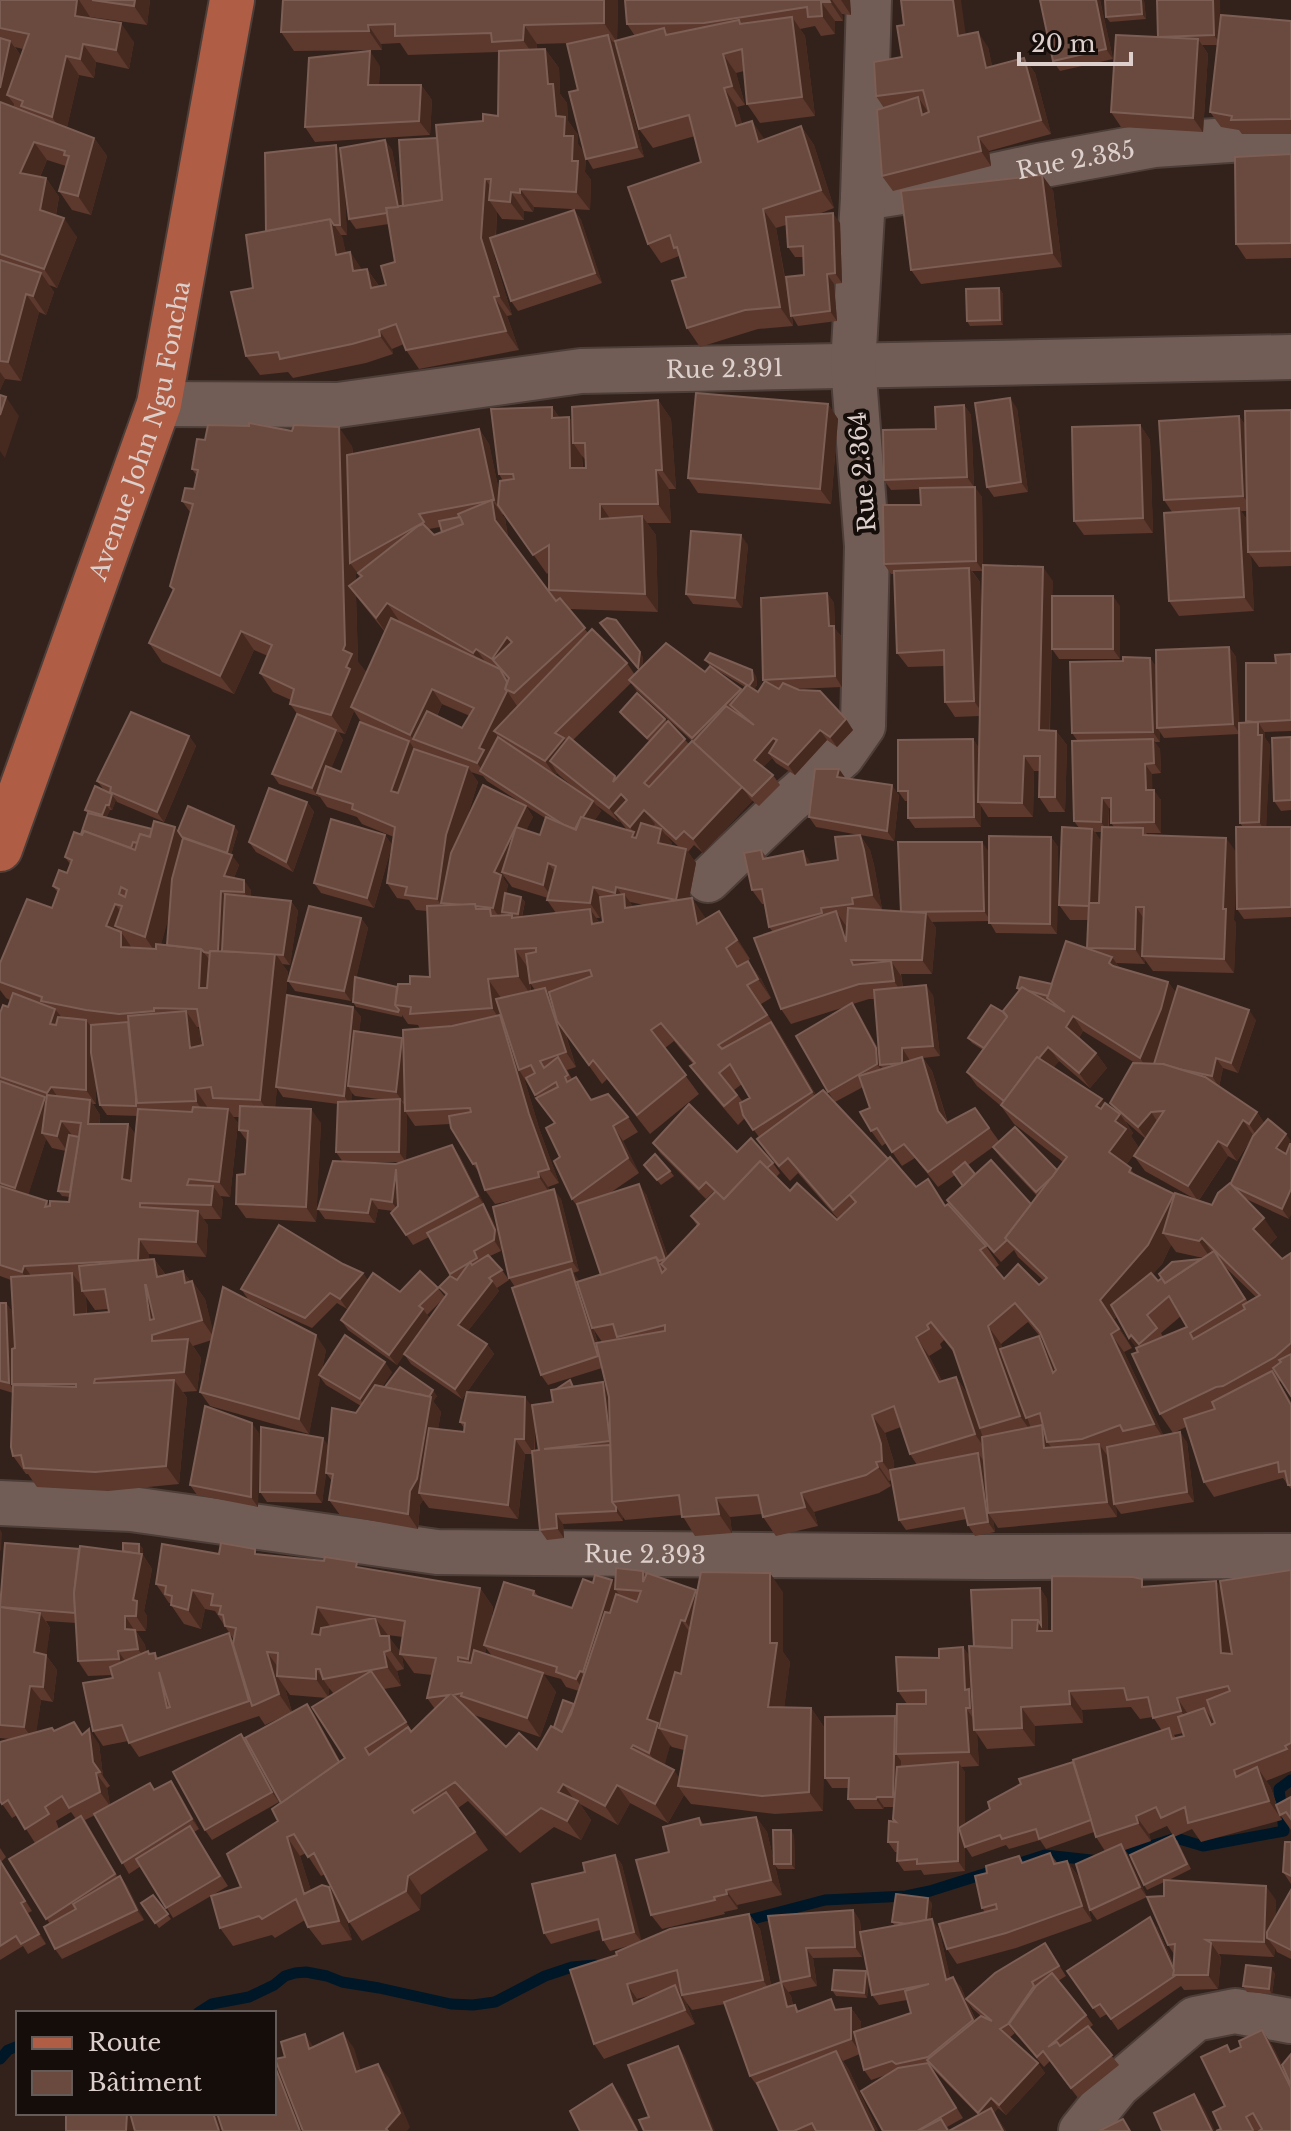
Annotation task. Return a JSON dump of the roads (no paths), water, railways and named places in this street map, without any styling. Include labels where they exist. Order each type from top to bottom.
[{"type":"main road","name":"Avenue John Ngu Foncha","points":[[0,849],[159,404],[232,0]]},
{"type":"street","name":"Rue 2.364","points":[[708,880],[842,756],[863,726],[867,546],[853,365],[863,198],[869,0]]},
{"type":"street","name":"Rue 2.385","points":[[863,198],[959,183],[1154,145],[1291,136]]},
{"type":"street","name":"Rue 2.391","points":[[159,404],[338,405],[581,371],[1291,357]]},
{"type":"street","name":"Rue 2.393","points":[[0,1503],[131,1509],[437,1552],[986,1557],[1291,1556]]},
{"type":"street","points":[[1081,2131],[1118,2085],[1195,2019],[1235,2011],[1291,2021]]},
{"type":"waterway","points":[[1116,1857],[1176,1838],[1203,1846],[1284,1831],[1279,1789],[1291,1780]]},
{"type":"waterway","points":[[1011,1866],[1045,1855],[1100,1861]]},
{"type":"waterway","points":[[738,1923],[825,1900],[906,1896],[987,1873]]},
{"type":"waterway","points":[[201,2011],[212,2004],[249,1997],[295,1973],[306,1972],[451,2004],[473,2005],[495,2002],[545,1976],[572,1967],[595,1965]]},
{"type":"waterway","points":[[0,2059],[16,2047]]}]
